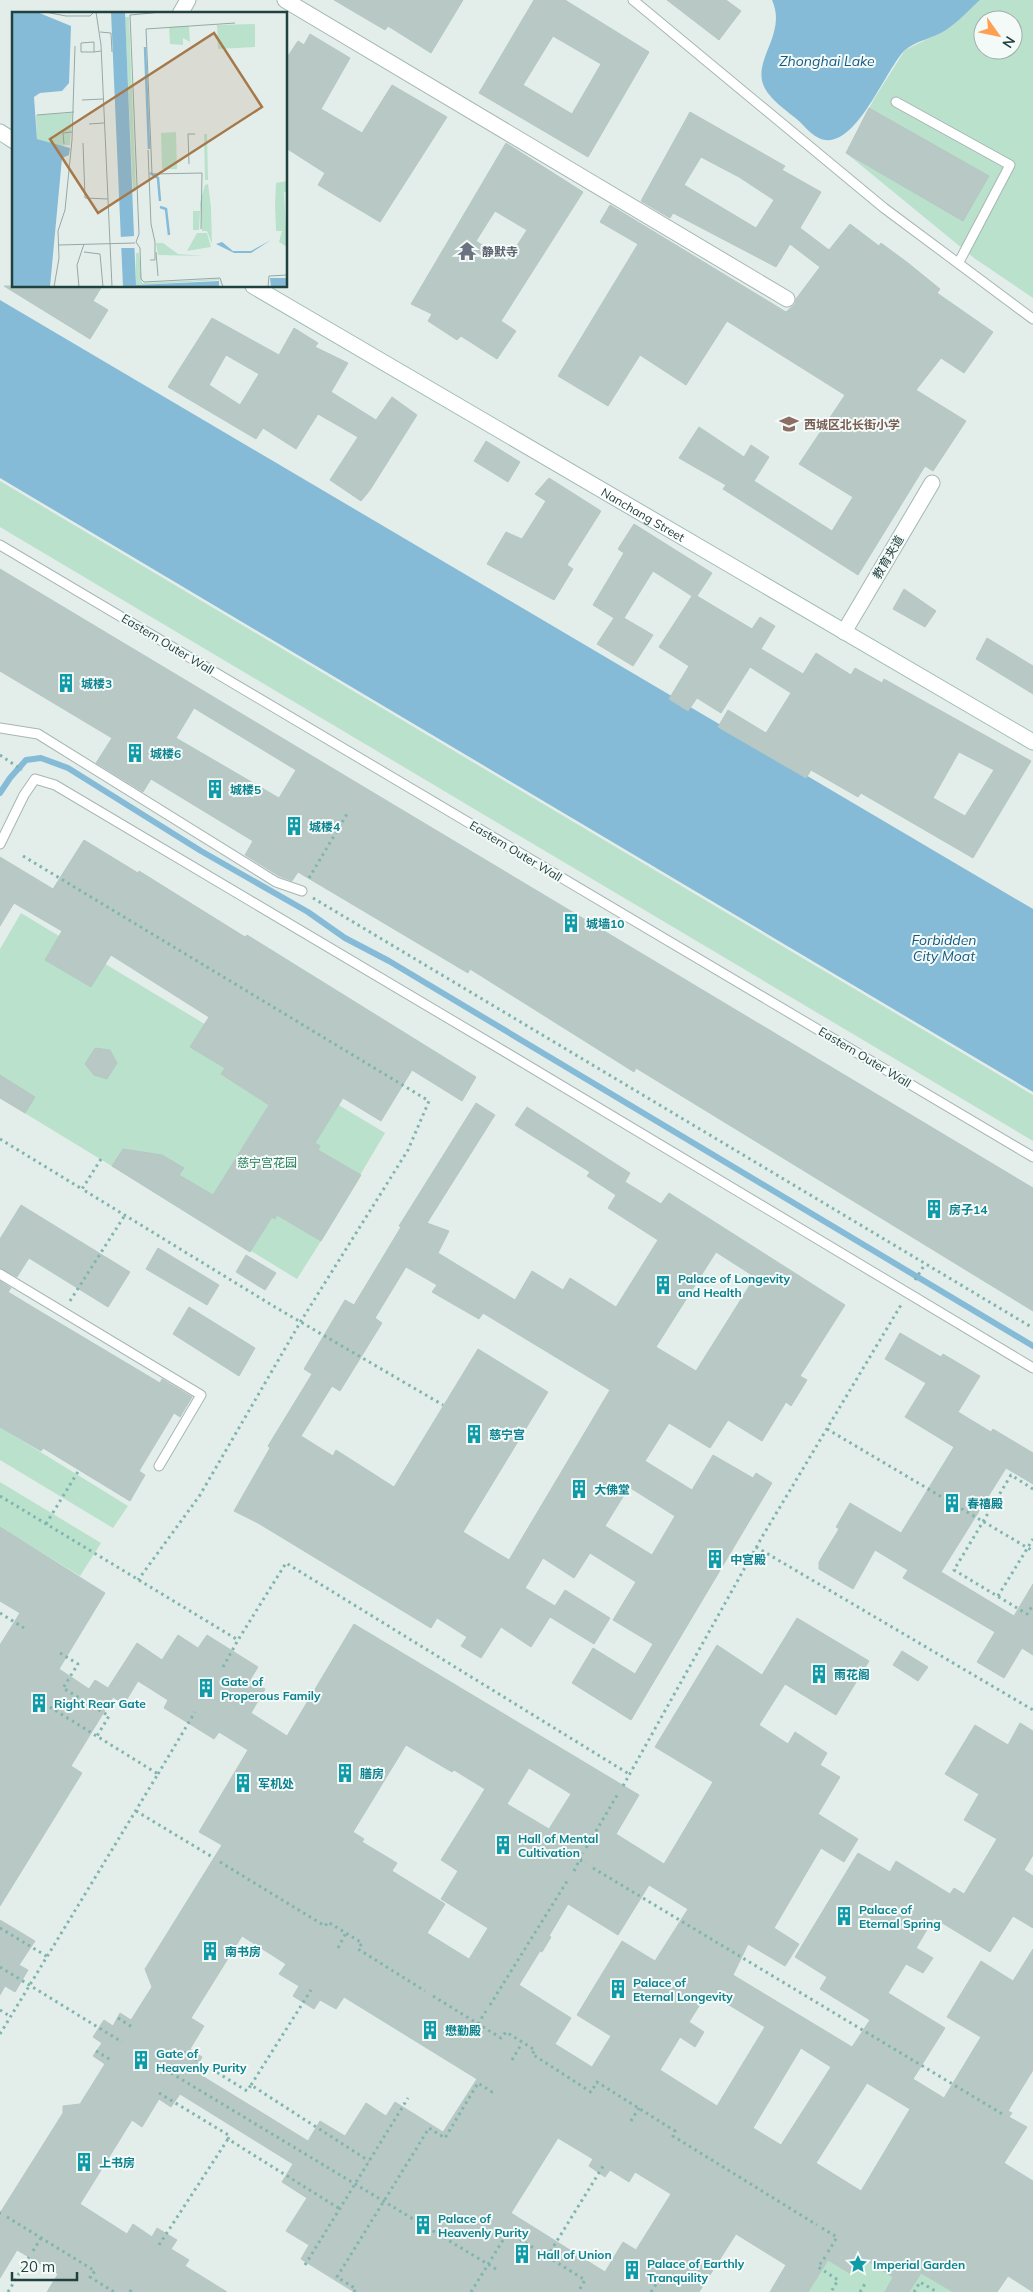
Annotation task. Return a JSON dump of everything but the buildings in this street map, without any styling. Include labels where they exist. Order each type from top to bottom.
[{"type":"street","points":[[181,12],[188,0]]},
{"type":"street","points":[[284,0],[787,299]]},
{"type":"street","points":[[0,132],[12,140]]},
{"type":"street","name":"Nanchang Street","points":[[256,288],[1033,742]]},
{"type":"street","name":"教育夹道","points":[[844,632],[932,483]]},
{"type":"lane","points":[[633,0],[884,208],[1033,319]]},
{"type":"lane","points":[[896,102],[1010,165],[958,262]]},
{"type":"lane","name":"Eastern Outer Wall","points":[[0,545],[1033,1157]]},
{"type":"lane","points":[[0,728],[38,734],[276,882],[302,891]]},
{"type":"lane","points":[[0,844],[24,795],[35,779],[55,785],[1033,1368]]},
{"type":"lane","points":[[0,1274],[201,1395],[159,1466]]},
{"type":"path","points":[[0,755],[35,779]]},
{"type":"path","points":[[347,814],[302,891],[1033,1328]]},
{"type":"path","points":[[23,856],[430,1101],[408,1150],[301,1321],[200,1495],[138,1580]]},
{"type":"path","points":[[0,1139],[444,1405]]},
{"type":"path","points":[[82,1189],[101,1159]]},
{"type":"path","points":[[63,1312],[126,1215]]},
{"type":"path","points":[[623,1786],[756,1547],[925,1264]]},
{"type":"path","points":[[827,1429],[1033,1551]]},
{"type":"path","points":[[46,1524],[79,1470]]},
{"type":"path","points":[[1033,1489],[1011,1476],[954,1570],[1027,1614],[1033,1605]]},
{"type":"path","points":[[0,1496],[238,1640]]},
{"type":"path","points":[[998,1596],[1033,1539]]},
{"type":"path","points":[[756,1547],[1033,1710]]},
{"type":"path","points":[[223,1667],[286,1563],[629,1774]]},
{"type":"path","points":[[0,1613],[24,1628]]},
{"type":"path","points":[[60,1653],[78,1664],[63,1688],[109,1716],[98,1736]]},
{"type":"path","points":[[40,1701],[158,1774]]},
{"type":"path","points":[[0,2034],[195,1712]]},
{"type":"path","points":[[586,1848],[619,1792]]},
{"type":"path","points":[[136,1812],[214,1858]]},
{"type":"path","points":[[574,1871],[583,1853]]},
{"type":"path","points":[[580,1860],[586,1863]]},
{"type":"path","points":[[220,1862],[325,1926],[328,1922],[362,1943],[358,1949],[425,1991]]},
{"type":"path","points":[[593,1868],[1004,2115]]},
{"type":"path","points":[[490,2005],[569,1878]]},
{"type":"path","points":[[0,1928],[48,1957]]},
{"type":"path","points":[[338,1948],[346,1933]]},
{"type":"path","points":[[0,1967],[122,2042]]},
{"type":"path","points":[[184,2052],[247,2091],[311,1990]]},
{"type":"path","points":[[433,1996],[502,2038],[506,2032],[535,2050],[532,2054],[591,2092],[597,2082],[675,2131],[673,2136],[817,2225]]},
{"type":"path","points":[[0,2010],[11,2017]]},
{"type":"path","points":[[478,2024],[486,2011]]},
{"type":"path","points":[[118,2018],[132,2027]]},
{"type":"path","points":[[512,2060],[522,2042]]},
{"type":"path","points":[[96,2051],[111,2060]]},
{"type":"path","points":[[171,2073],[496,2269]]},
{"type":"path","points":[[354,2292],[356,2289],[337,2277],[428,2128],[445,2138],[478,2083],[492,2092],[494,2089]]},
{"type":"path","points":[[251,2085],[369,2161]]},
{"type":"path","points":[[159,2093],[230,2136],[160,2245]]},
{"type":"path","points":[[305,2266],[408,2098]]},
{"type":"path","points":[[630,2121],[638,2108]]},
{"type":"path","points":[[228,2139],[340,2209]]},
{"type":"path","points":[[547,2257],[605,2163]]},
{"type":"path","points":[[7,2217],[95,2271],[90,2278],[114,2292]]},
{"type":"path","points":[[822,2228],[837,2237],[828,2252]]},
{"type":"path","points":[[471,2292],[508,2232],[585,2280],[578,2292]]},
{"type":"path","points":[[33,2251],[41,2238]]},
{"type":"path","points":[[8,2292],[30,2257]]},
{"type":"path","points":[[825,2257],[818,2268],[838,2280],[832,2291],[837,2292]]},
{"type":"path","points":[[651,2292],[661,2277]]},
{"type":"path","points":[[860,2292],[866,2282]]},
{"type":"path","points":[[914,2292],[920,2282],[937,2292]]},
{"type":"path","points":[[130,2292],[133,2286]]},
{"type":"green space","points":[[980,0],[1033,0],[1033,298],[974,258],[846,153],[874,99],[905,50],[946,30]]},
{"type":"green space","points":[[0,481],[1033,1095],[1033,1141],[0,527]]},
{"type":"green space","name":"慈宁宫花园","points":[[21,913],[385,1133],[297,1279],[0,1098],[0,949]]},
{"type":"green space","points":[[0,1427],[128,1506],[113,1528],[0,1460]]},
{"type":"green space","points":[[0,1482],[101,1543],[80,1576],[0,1527]]},
{"type":"green space","name":"Imperial Garden","points":[[851,2231],[953,2292],[808,2292],[817,2252]]},
{"type":"water","name":"Zhonghai Lake","points":[[772,0],[980,0],[946,30],[905,50],[867,109],[855,124],[843,135],[830,140],[817,137],[810,132],[769,95],[763,84],[761,74],[776,23],[776,12]]},
{"type":"water","name":"Forbidden City Moat","points":[[0,300],[1033,909],[1033,1092],[0,478]]},
{"type":"waterway","points":[[0,793],[26,760],[41,758],[68,768],[201,851],[308,912],[345,938],[389,961],[1033,1346]]},
{"type":"place","name":"静默寺","points":[[467,251]]},
{"type":"place","name":"西城区北长街小学","points":[[789,424]]},
{"type":"place","name":"城楼3","points":[[66,683]]},
{"type":"place","name":"城楼6","points":[[135,753]]},
{"type":"place","name":"城楼5","points":[[215,789]]},
{"type":"place","name":"城楼4","points":[[294,826]]},
{"type":"place","name":"城墙10","points":[[571,923]]},
{"type":"place","name":"房子14","points":[[934,1209]]},
{"type":"place","name":"Palace of Longevity and Health","points":[[663,1285]]},
{"type":"place","name":"慈宁宫","points":[[474,1434]]},
{"type":"place","name":"大佛堂","points":[[579,1489]]},
{"type":"place","name":"春禧殿","points":[[952,1503]]},
{"type":"place","name":"中宫殿","points":[[715,1559]]},
{"type":"place","name":"雨花阁","points":[[819,1674]]},
{"type":"place","name":"Gate of Properous Family","points":[[206,1688]]},
{"type":"place","name":"Right Rear Gate","points":[[39,1703]]},
{"type":"place","name":"膳房","points":[[345,1773]]},
{"type":"place","name":"军机处","points":[[243,1783]]},
{"type":"place","name":"Hall of Mental Cultivation","points":[[503,1845]]},
{"type":"place","name":"Palace of Eternal Spring","points":[[844,1916]]},
{"type":"place","name":"南书房","points":[[210,1951]]},
{"type":"place","name":"Palace of Eternal Longevity","points":[[618,1989]]},
{"type":"place","name":"懋勤殿","points":[[430,2030]]},
{"type":"place","name":"Gate of Heavenly Purity","points":[[141,2060]]},
{"type":"place","name":"上书房","points":[[84,2162]]},
{"type":"place","name":"Palace of Heavenly Purity","points":[[423,2225]]},
{"type":"place","name":"Hall of Union","points":[[522,2254]]},
{"type":"place","name":"Imperial Garden","points":[[858,2264]]},
{"type":"place","name":"Palace of Earthly Tranquility","points":[[632,2270]]}]
